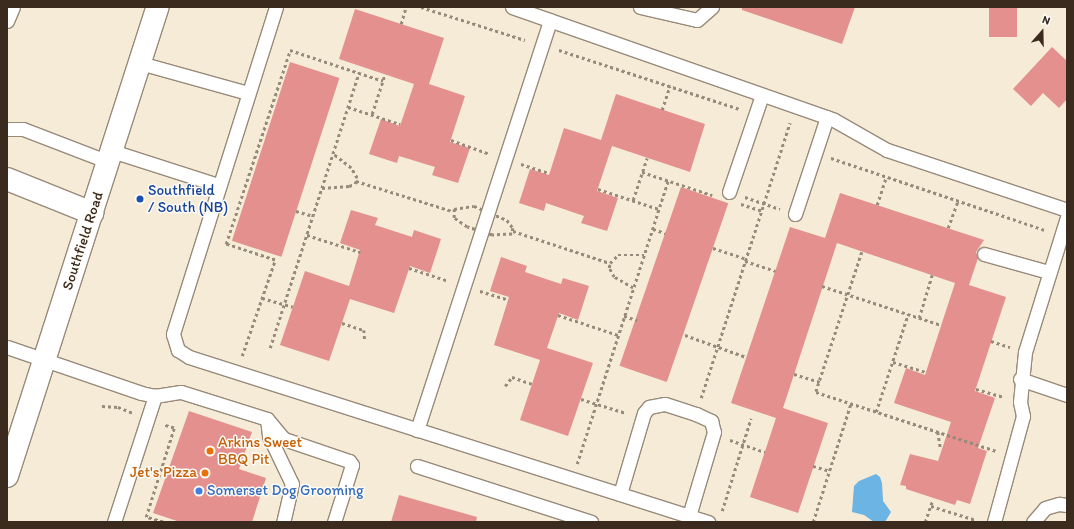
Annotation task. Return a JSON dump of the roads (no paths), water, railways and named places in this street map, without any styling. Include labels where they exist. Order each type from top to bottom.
[{"type":"main road","name":"Southfield Road","points":[[9,462],[111,157],[158,7]]},
{"type":"main road","points":[[7,179],[92,213]]},
{"type":"lane","points":[[7,21],[13,7]]},
{"type":"lane","points":[[276,7],[218,185],[173,334],[178,350],[189,357],[708,522]]},
{"type":"lane","points":[[512,7],[827,117],[887,150],[1067,210]]},
{"type":"lane","points":[[640,7],[697,20],[712,7]]},
{"type":"lane","points":[[418,430],[550,20]]},
{"type":"lane","points":[[140,63],[248,94]]},
{"type":"lane","points":[[727,197],[762,95]]},
{"type":"lane","points":[[795,214],[827,117]]},
{"type":"lane","points":[[7,129],[23,129],[111,157],[218,185]]},
{"type":"lane","points":[[994,522],[1023,416],[1020,402],[1020,379],[1025,352],[1067,217]]},
{"type":"lane","points":[[984,254],[1049,272]]},
{"type":"lane","points":[[7,347],[155,396],[181,392],[267,419],[284,439],[349,461],[352,465],[334,522]]},
{"type":"lane","points":[[1020,379],[1067,395]]},
{"type":"lane","points":[[114,522],[155,396]]},
{"type":"lane","points":[[620,494],[643,418],[649,407],[656,404],[664,404],[696,414],[711,421],[713,435],[689,516]]},
{"type":"lane","points":[[267,419],[269,436],[292,484],[283,522]]},
{"type":"lane","points":[[417,466],[570,519],[590,522]]},
{"type":"lane","points":[[1033,522],[1045,508],[1059,504],[1067,505]]},
{"type":"water","points":[[876,474],[880,477],[882,483],[883,501],[891,512],[885,522],[874,522],[864,515],[852,512],[854,486],[859,481]]},
{"type":"place","name":"Southfield / South (NB)","points":[[140,199]]},
{"type":"place","name":"Arkins Sweet BBQ Pit","points":[[210,451]]},
{"type":"place","name":"Jet's Pizza","points":[[205,473]]},
{"type":"place","name":"Somerset Dog Grooming","points":[[199,491]]}]
